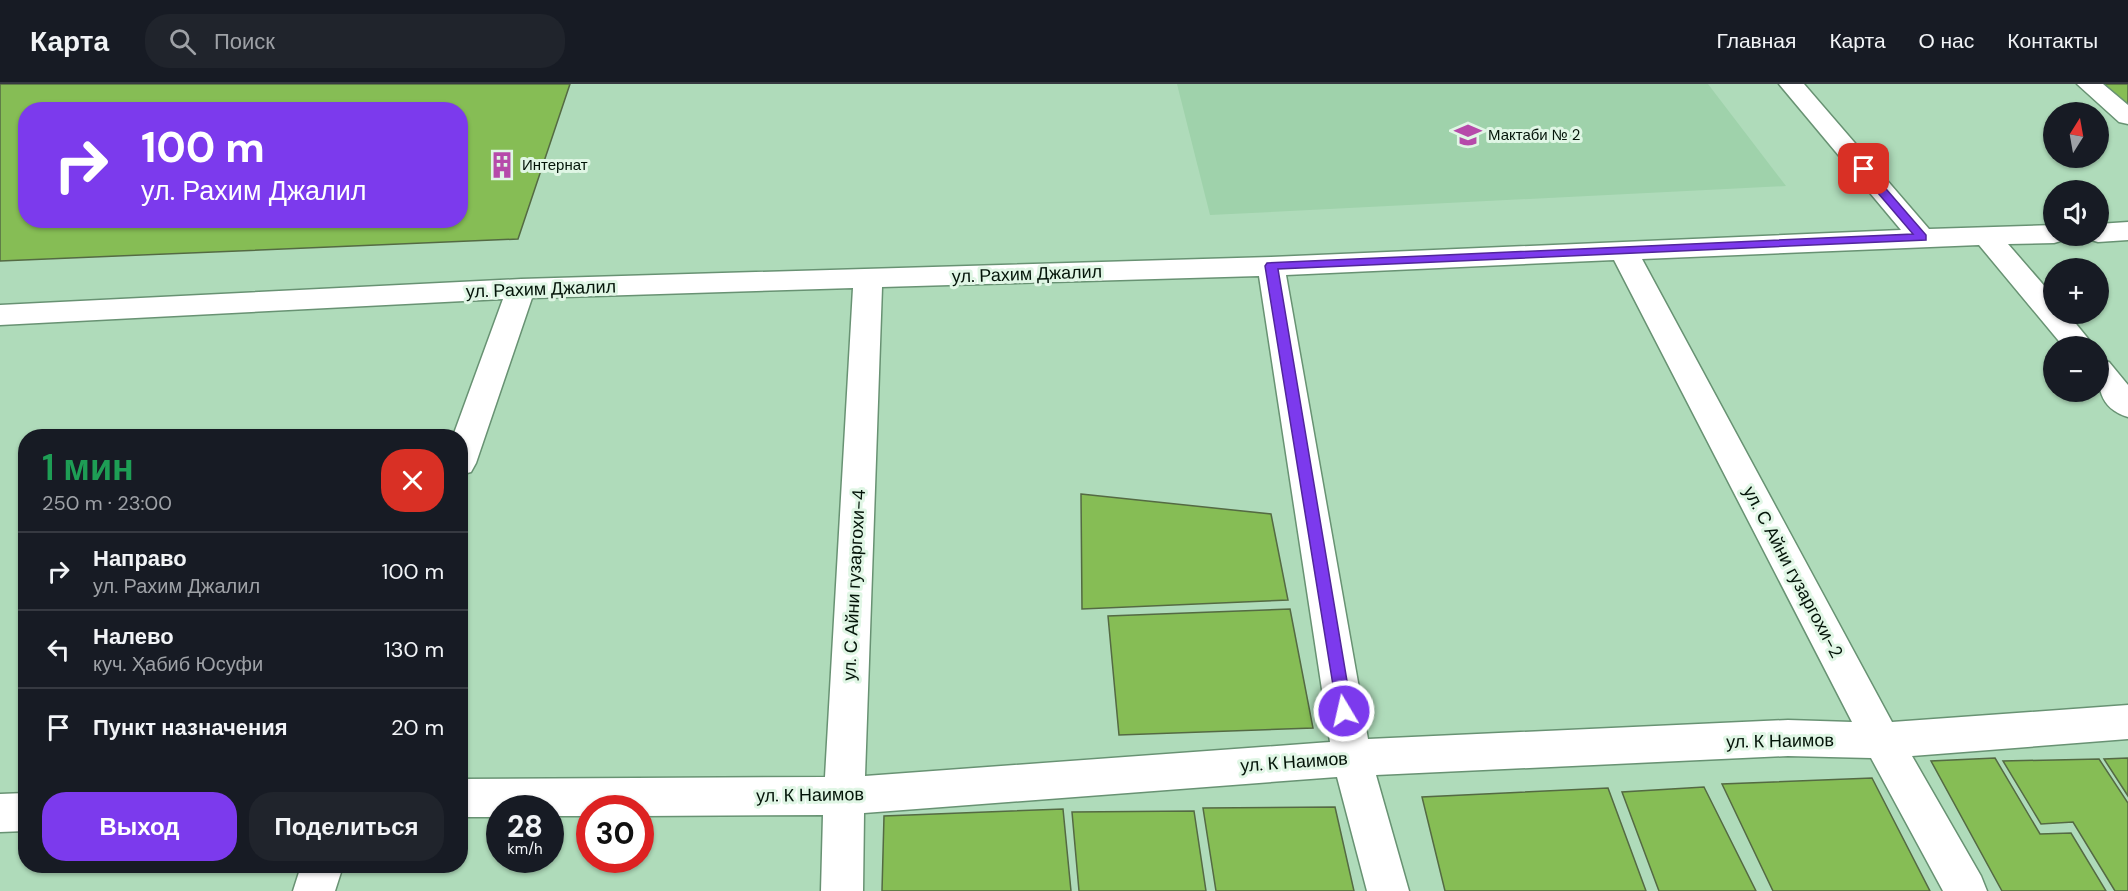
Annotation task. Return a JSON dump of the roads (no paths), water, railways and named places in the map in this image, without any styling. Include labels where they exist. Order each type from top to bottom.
[{"type":"street","points":[[1791,84],[1922,238]]},
{"type":"street","points":[[2089,84],[2128,117]]},
{"type":"street","points":[[2109,232],[2128,231]]},
{"type":"street","name":"ул. Рахим Джалил","points":[[6,322],[521,289],[1271,266],[2043,234]]},
{"type":"street","points":[[1987,237],[2071,336]]},
{"type":"street","name":"ул. С Айни гузаргохи-2","points":[[1623,250],[1882,741],[1966,891]]},
{"type":"street","points":[[1271,266],[1352,758],[1388,891]]},
{"type":"street","name":"ул. С Айни гузаргохи-4","points":[[842,891],[844,796],[868,279]]},
{"type":"street","points":[[468,440],[521,289]]},
{"type":"street","points":[[2109,383],[2128,406]]},
{"type":"street","name":"ул. К Наимов","points":[[468,798],[844,796],[1352,758],[1788,738],[1882,741],[2128,722]]},
{"type":"street","points":[[0,813],[18,812]]},
{"type":"street","points":[[314,891],[320,873]]},
{"type":"place","name":"Мактаби № 2","points":[[1468,135]]},
{"type":"place","name":"Интернат","points":[[502,165]]}]
